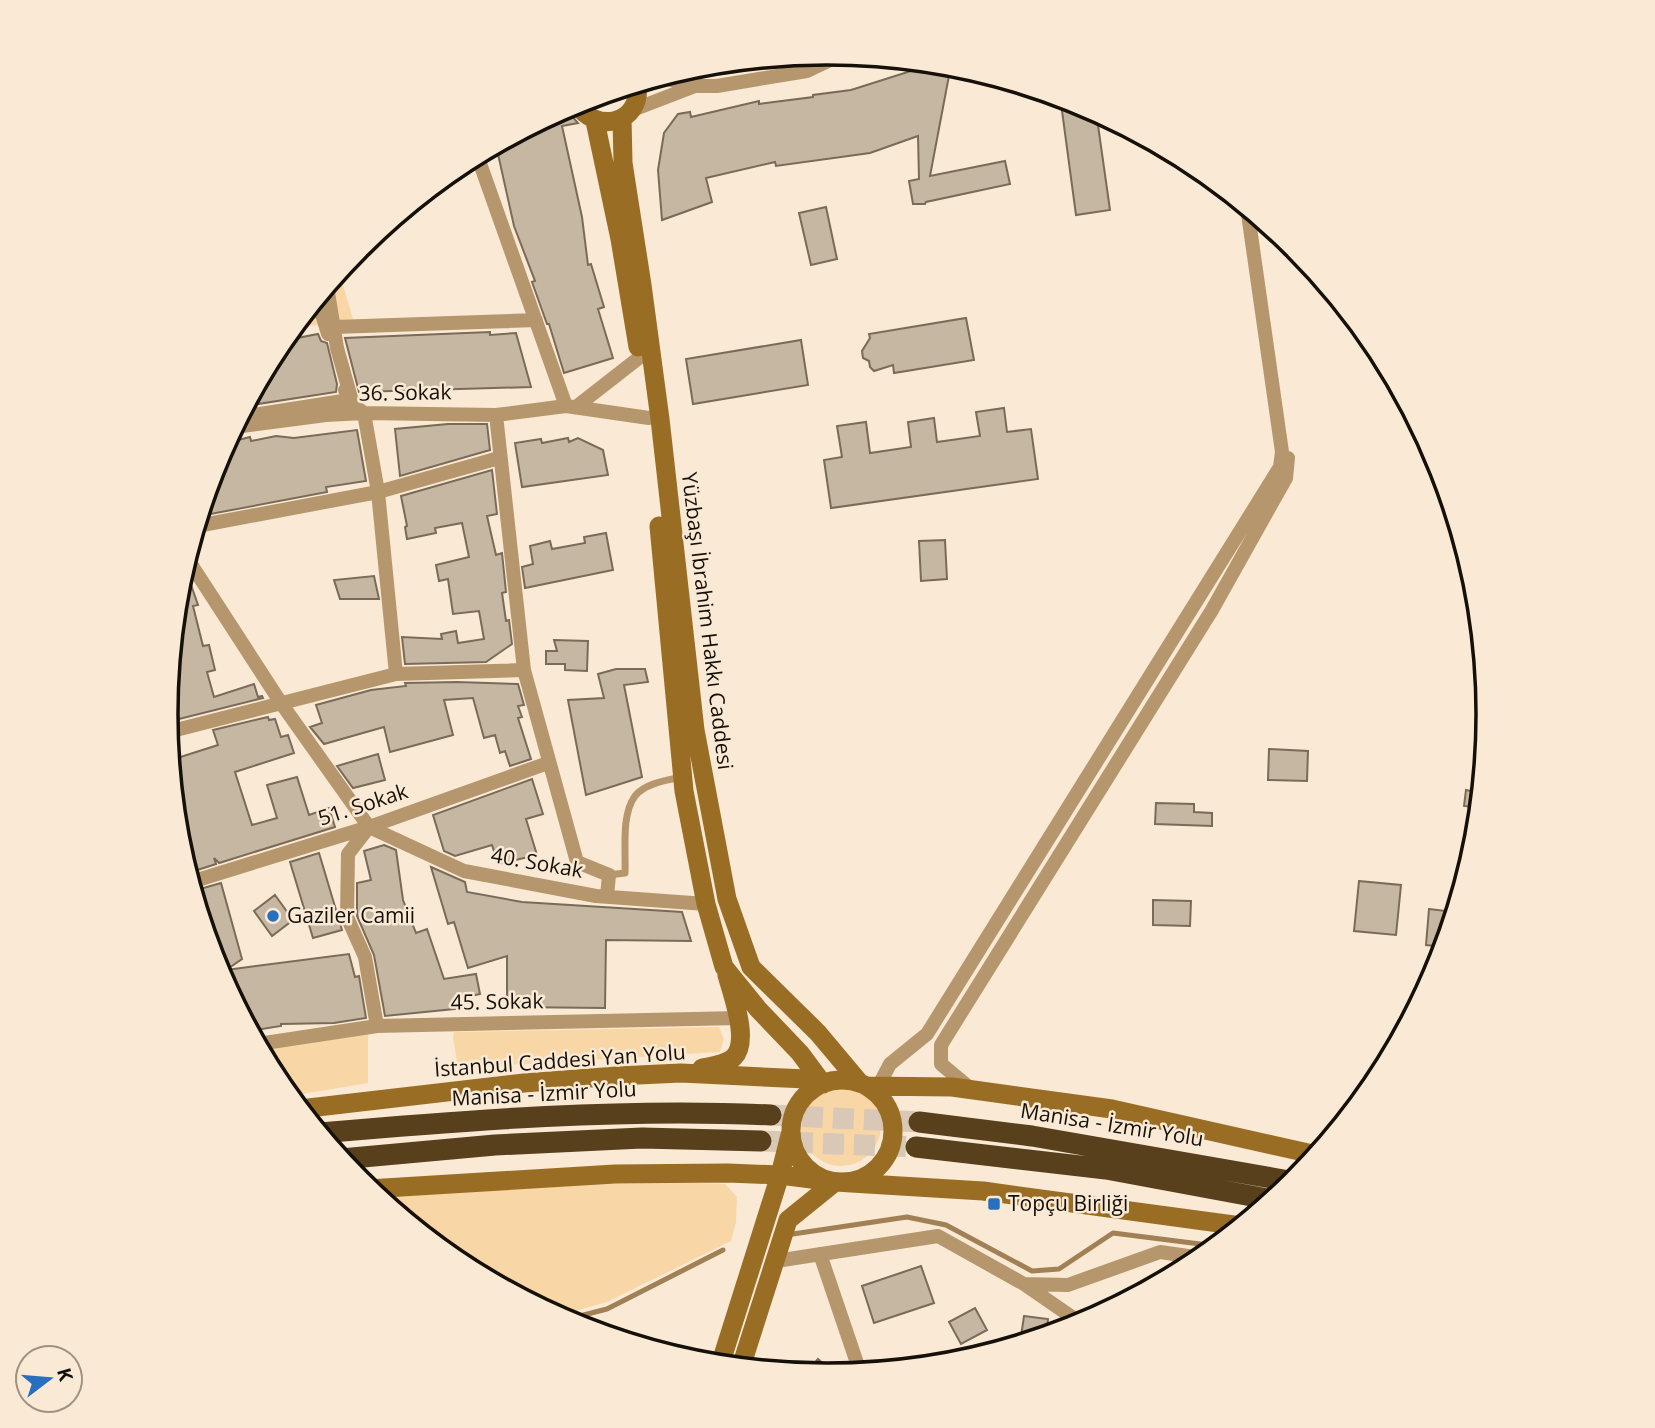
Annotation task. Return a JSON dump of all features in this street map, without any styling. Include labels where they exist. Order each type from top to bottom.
[{"type":"highway","name":"Manisa - İzmir Yolu","points":[[331,1132],[614,1114],[703,1112],[771,1115]]},
{"type":"highway","name":"Manisa - İzmir Yolu","points":[[919,1122],[1081,1144],[1280,1179]]},
{"type":"highway","points":[[354,1158],[495,1145],[629,1139],[761,1141]]},
{"type":"highway","points":[[916,1147],[1106,1169],[1261,1198]]},
{"type":"main road","name":"Yüzbaşı İbrahim Hakkı Caddesi","points":[[636,94],[636,101],[626,115],[623,163],[660,419],[695,730],[727,899],[751,967],[869,1085]]},
{"type":"main road","points":[[583,112],[596,121],[614,121],[626,115]]},
{"type":"main road","name":"Yüzbaşı İbrahim Hakkı Caddesi","points":[[596,121],[620,239],[649,418],[683,777],[706,904],[724,967],[758,1009],[800,1052],[823,1084]]},
{"type":"main road","points":[[681,1073],[717,1065],[736,1056],[741,1046],[739,1018],[724,967]]},
{"type":"main road","name":"İstanbul Caddesi Yan Yolu","points":[[312,1109],[524,1083],[681,1073],[806,1079],[823,1084]]},
{"type":"main road","points":[[723,1355],[780,1175],[793,1114],[801,1100],[823,1084],[843,1080],[869,1085],[953,1087],[1112,1109],[1306,1153]]},
{"type":"main road","points":[[791,1130],[794,1149],[803,1165],[817,1177],[835,1182],[851,1182],[867,1176],[880,1166],[889,1152],[893,1136],[892,1119],[885,1104],[869,1085]]},
{"type":"main road","points":[[384,1188],[615,1174],[728,1172],[983,1191],[1229,1224]]},
{"type":"main road","points":[[744,1358],[788,1220],[835,1182]]},
{"type":"street","points":[[679,82],[695,86],[717,86],[807,71],[819,65]]},
{"type":"street","points":[[804,66],[807,71]]},
{"type":"street","points":[[626,115],[695,86]]},
{"type":"street","points":[[481,166],[536,320],[571,407],[640,358]]},
{"type":"street","points":[[869,1085],[927,1034],[1280,467],[1282,452],[1249,220]]},
{"type":"street","points":[[972,1090],[941,1064],[941,1045],[1212,610],[1286,478],[1288,453],[1258,228]]},
{"type":"street","points":[[329,298],[353,405],[364,413],[377,492],[396,674]]},
{"type":"street","points":[[251,415],[349,400],[320,309]]},
{"type":"street","points":[[334,327],[536,320]]},
{"type":"street","name":"36. Sokak","points":[[246,425],[326,415],[496,415],[571,407],[649,418]]},
{"type":"street","points":[[496,415],[524,670],[577,862],[609,875],[607,896]]},
{"type":"street","points":[[207,524],[377,492],[499,458]]},
{"type":"street","points":[[195,570],[281,703],[369,827],[348,854],[347,917],[365,957],[377,1026]]},
{"type":"street","points":[[179,729],[396,674],[524,670]]},
{"type":"street","name":"51. Sokak","points":[[199,879],[369,827],[548,763]]},
{"type":"street","name":"40. Sokak","points":[[369,827],[464,872],[607,896],[706,904]]},
{"type":"street","name":"45. Sokak","points":[[267,1043],[377,1026],[739,1018]]},
{"type":"street","points":[[776,1261],[938,1236],[1024,1284],[1070,1316]]},
{"type":"street","points":[[1024,1284],[1068,1285],[1160,1252],[1185,1256]]},
{"type":"street","points":[[820,1254],[857,1362]]},
{"type":"lane","points":[[609,875],[625,873],[627,813],[636,794],[654,784],[683,777]]},
{"type":"shaded area","points":[[342,282],[353,319],[307,327]]},
{"type":"shaded area","points":[[719,1027],[724,1039],[720,1052],[458,1068],[453,1037],[454,1032]]},
{"type":"shaded area","points":[[368,1033],[368,1083],[301,1094],[270,1047]]},
{"type":"shaded area","points":[[833,1086],[849,1086],[870,1097],[881,1118],[881,1134],[870,1155],[849,1166],[833,1166],[819,1160],[807,1148],[801,1134],[801,1118],[807,1104],[819,1092]]},
{"type":"shaded area","points":[[584,1184],[725,1184],[737,1197],[736,1222],[731,1241],[607,1302],[573,1311],[540,1296],[467,1254],[391,1194]]},
{"type":"building","points":[[913,70],[949,76],[930,176],[1005,161],[1010,184],[925,204],[913,204],[909,181],[919,179],[918,136],[870,153],[776,166],[775,162],[706,178],[712,202],[662,220],[658,170],[664,133],[678,114],[690,112],[691,117],[759,101],[759,104],[851,90]]},
{"type":"building","points":[[1062,109],[1098,124],[1110,210],[1076,215]]},
{"type":"building","points":[[573,117],[578,123],[562,126],[582,217],[588,265],[591,264],[604,307],[598,309],[613,358],[564,373],[549,324],[532,282],[535,281],[514,226],[498,155]]},
{"type":"building","points":[[826,207],[837,259],[811,265],[799,213]]},
{"type":"building","points":[[966,318],[974,360],[894,373],[893,365],[874,371],[869,361],[863,358],[862,351],[870,338],[869,334]]},
{"type":"building","points":[[490,332],[490,335],[516,333],[531,387],[359,392],[345,338]]},
{"type":"building","points":[[318,334],[321,341],[327,343],[337,384],[336,392],[257,404],[265,389],[299,338]]},
{"type":"building","points":[[801,340],[808,385],[693,404],[686,359]]},
{"type":"building","points":[[1004,408],[1007,432],[1031,429],[1038,479],[831,508],[824,460],[842,457],[837,426],[866,422],[870,453],[911,447],[908,422],[934,418],[937,442],[980,436],[976,412]]},
{"type":"building","points":[[448,424],[487,424],[490,450],[400,476],[395,429]]},
{"type":"building","points":[[357,430],[366,481],[326,487],[327,492],[210,514],[239,440],[250,437],[251,441],[276,436],[294,438]]},
{"type":"building","points":[[568,438],[569,442],[578,438],[603,450],[608,475],[522,487],[515,443],[541,439],[542,443]]},
{"type":"building","points":[[492,470],[497,514],[487,516],[496,555],[502,553],[506,592],[502,593],[512,644],[486,662],[405,664],[402,637],[442,639],[441,634],[456,631],[458,643],[484,639],[479,611],[453,614],[448,579],[439,581],[436,565],[469,557],[462,523],[435,528],[436,533],[407,539],[401,496]]},
{"type":"building","points":[[606,533],[613,570],[525,588],[522,567],[533,564],[530,546],[550,541],[552,549],[585,543],[584,537]]},
{"type":"building","points":[[945,540],[947,579],[921,581],[919,541]]},
{"type":"building","points":[[374,576],[379,599],[340,599],[334,580]]},
{"type":"building","points":[[191,586],[198,605],[193,606],[203,646],[209,645],[215,670],[207,672],[214,697],[254,684],[258,697],[263,698],[178,719],[184,629]]},
{"type":"building","points":[[554,640],[588,641],[587,671],[565,670],[565,664],[546,664],[546,651],[557,651]]},
{"type":"building","points":[[616,669],[645,669],[648,682],[624,685],[642,777],[586,795],[568,700],[604,698],[598,674]]},
{"type":"building","points":[[405,683],[518,684],[524,705],[518,706],[522,717],[518,718],[531,759],[510,766],[505,751],[500,753],[495,735],[484,738],[473,698],[444,700],[453,735],[390,752],[384,727],[324,744],[310,727],[322,723],[316,705],[371,690],[406,686]]},
{"type":"building","points":[[268,717],[269,720],[275,719],[281,737],[288,735],[294,753],[235,772],[252,825],[277,818],[267,785],[297,777],[309,815],[329,808],[335,827],[219,863],[214,858],[216,864],[197,870],[184,799],[180,757],[218,745],[213,730]]},
{"type":"building","points":[[1269,749],[1308,751],[1307,781],[1268,780]]},
{"type":"building","points":[[378,754],[385,780],[353,788],[337,766]]},
{"type":"building","points":[[532,779],[543,814],[526,819],[537,855],[498,864],[492,845],[455,856],[444,851],[433,815]]},
{"type":"building","points":[[1466,790],[1472,791],[1470,807],[1464,806]]},
{"type":"building","points":[[1156,803],[1194,804],[1194,812],[1212,813],[1212,826],[1155,824]]},
{"type":"building","points":[[384,845],[396,850],[403,900],[416,933],[427,929],[444,979],[476,974],[480,994],[462,998],[464,1008],[385,1016],[374,955],[357,916],[357,883],[371,880],[364,851]]},
{"type":"building","points":[[319,853],[342,930],[313,938],[290,862]]},
{"type":"building","points":[[431,867],[465,882],[467,892],[522,902],[682,912],[691,941],[606,940],[605,1008],[507,1007],[507,956],[468,968],[454,922],[448,924]]},
{"type":"building","points":[[1359,881],[1401,885],[1396,935],[1354,931]]},
{"type":"building","points":[[221,883],[242,959],[230,967],[213,923],[202,888]]},
{"type":"building","name":"Gaziler Camii","points":[[275,895],[293,920],[272,936],[254,911]]},
{"type":"building","points":[[1153,900],[1191,901],[1190,926],[1153,925]]},
{"type":"building","points":[[1429,909],[1446,911],[1433,946],[1426,945]]},
{"type":"building","points":[[349,954],[355,977],[359,976],[366,1018],[260,1029],[231,969]]},
{"type":"building","points":[[921,1266],[934,1303],[874,1323],[862,1286]]},
{"type":"building","points":[[975,1308],[987,1330],[961,1344],[949,1322]]},
{"type":"building","points":[[1024,1316],[1048,1319],[1047,1325],[1021,1333]]},
{"type":"waterway","points":[[793,1234],[907,1217],[946,1225],[1032,1271],[1059,1269],[1113,1233],[1202,1244]]},
{"type":"waterway","points":[[582,1315],[607,1309],[723,1250]]},
{"type":"tunnel","points":[[771,1115],[919,1122]]},
{"type":"tunnel","points":[[761,1141],[916,1147]]},
{"type":"place","name":"Gaziler Camii","points":[[273,916]]},
{"type":"place","name":"Topçu Birliği","points":[[994,1204]]}]
